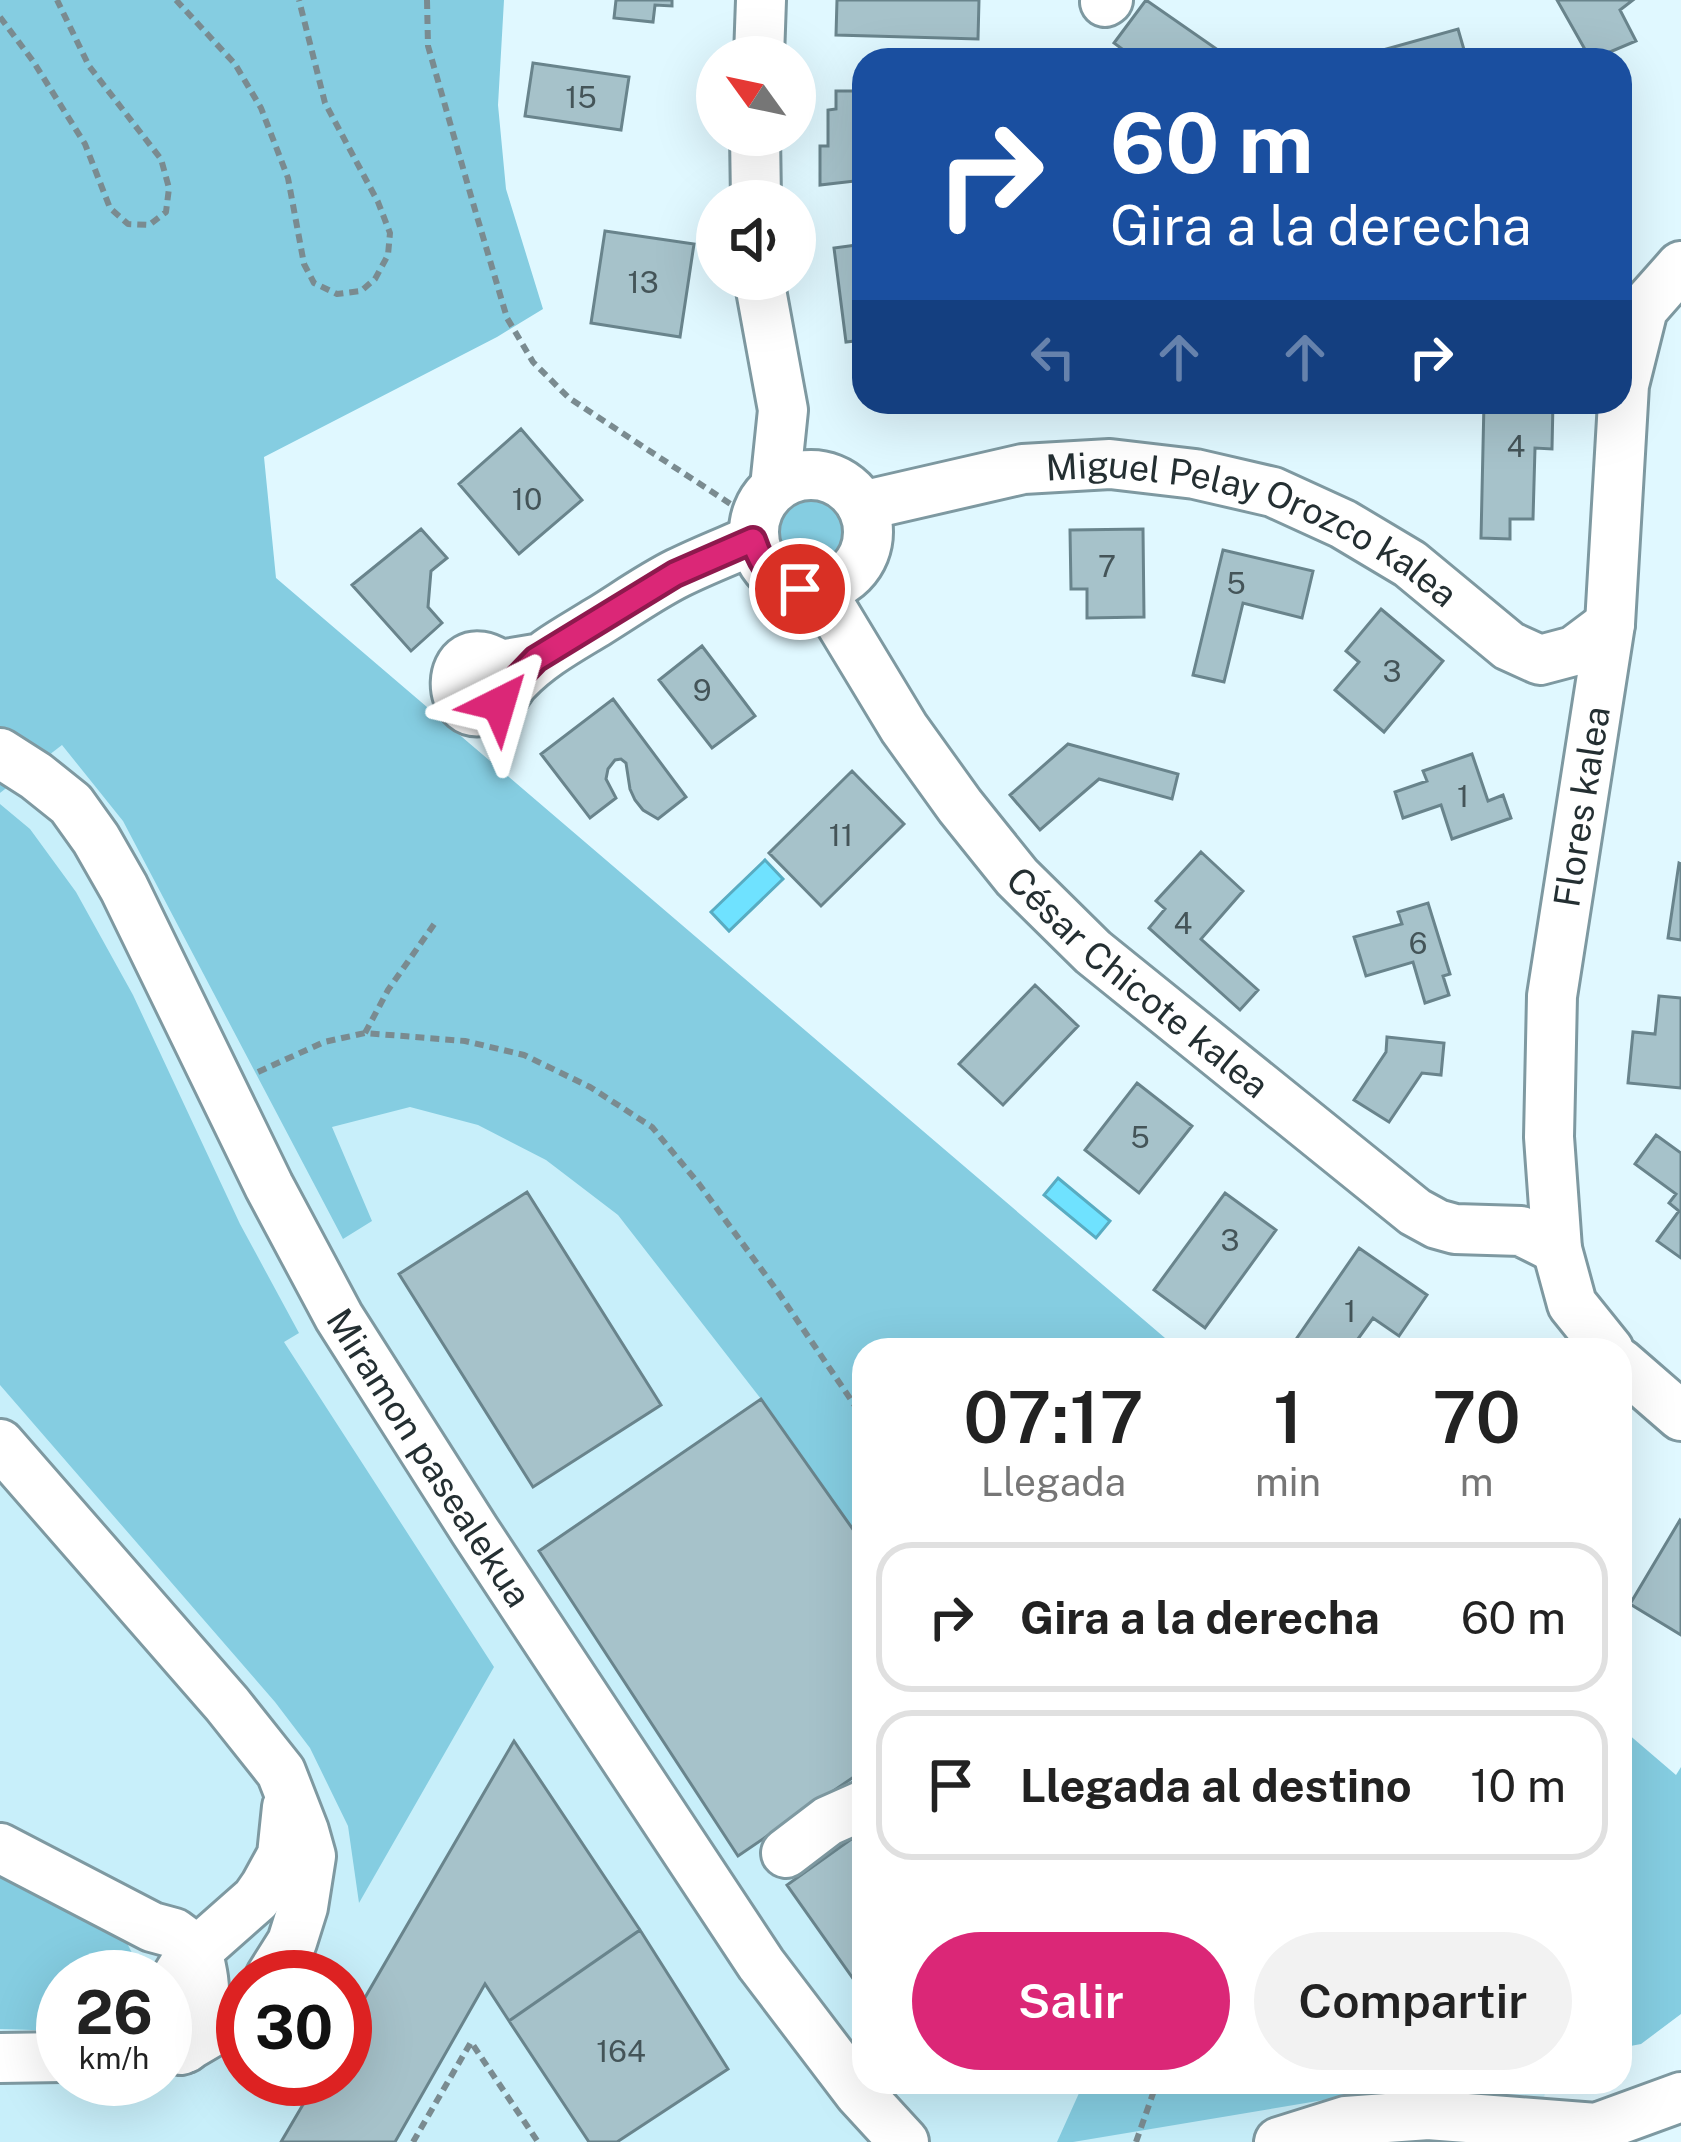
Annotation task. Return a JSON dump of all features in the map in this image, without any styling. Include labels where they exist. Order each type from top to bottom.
[{"type":"street","points":[[760,36],[761,0]]},
{"type":"street","name":"Flores kalea","points":[[1632,354],[1643,309],[1681,266]]},
{"type":"street","points":[[763,300],[783,410],[824,476]]},
{"type":"street","points":[[514,671],[761,516],[804,475],[824,476],[857,497],[868,526],[867,546],[858,564],[839,582],[820,589],[781,582],[766,569],[761,516],[783,410]]},
{"type":"street","name":"Flores kalea","points":[[1599,1338],[1572,1304],[1557,1250],[1549,1137],[1552,995],[1610,624],[1622,414]]},
{"type":"street","name":"Miguel Pelay Orozco kalea","points":[[862,506],[1023,469],[1110,464],[1195,474],[1273,492],[1342,524],[1410,564],[1509,646],[1540,660],[1574,651],[1610,624]]},
{"type":"street","name":"César Chicote kalea","points":[[820,589],[904,728],[960,806],[1017,877],[1093,952],[1414,1212],[1455,1229],[1521,1231],[1557,1250]]},
{"type":"street","name":"Miramon pasealekua","points":[[0,753],[70,804],[96,839],[314,1274],[475,1531],[761,1964],[852,2084]]},
{"type":"street","points":[[1632,1373],[1681,1416]]},
{"type":"street","points":[[0,1444],[281,1772],[310,1856],[304,1907],[287,1950]]},
{"type":"street","points":[[0,1848],[171,1947],[238,1914],[256,1899],[282,1855],[290,1791]]},
{"type":"street","points":[[786,1853],[827,1821],[852,1810]]},
{"type":"street","points":[[238,1914],[259,1918],[275,1928],[276,1950]]},
{"type":"street","points":[[192,1967],[206,1981],[203,2011],[192,2027]]},
{"type":"street","points":[[0,2057],[36,2058]]},
{"type":"street","name":"Miramon pasealekua","points":[[860,2094],[904,2142]]},
{"type":"street","points":[[1280,2142],[1346,2121],[1428,2115],[1610,2135],[1681,2097]]},
{"type":"path","points":[[0,17],[85,144],[110,208],[128,224],[149,225],[166,212],[170,188],[161,159],[89,66],[56,0]]},
{"type":"path","points":[[176,0],[235,64],[261,108],[288,178],[304,264],[314,284],[338,294],[361,291],[388,255],[390,233],[325,103],[299,0]]},
{"type":"path","points":[[427,0],[428,46],[472,203],[507,318],[533,362],[569,398],[761,516]]},
{"type":"path","points":[[365,1033],[388,990],[435,923]]},
{"type":"path","points":[[222,1088],[324,1042],[365,1033],[465,1041],[524,1055],[590,1087],[652,1127],[699,1184],[852,1402]]},
{"type":"path","points":[[413,2142],[471,2042],[538,2142]]},
{"type":"path","points":[[1136,2142],[1152,2094]]},
{"type":"shaded area","points":[[0,0],[504,0],[498,105],[506,189],[543,309],[264,457],[276,578],[1165,1338],[852,1338],[852,1528],[761,1399],[618,1215],[546,1160],[478,1125],[410,1107],[332,1127],[372,1221],[343,1239],[123,821],[62,745],[0,793]]},
{"type":"shaded area","points":[[811,494],[838,506],[850,533],[838,560],[811,572],[784,560],[772,533],[784,506]]},
{"type":"shaded area","points":[[276,578],[1165,1338],[852,1338],[852,2094],[1545,2094],[1533,2139],[1449,2142],[0,2142],[0,2029],[36,2030],[36,2106],[192,2106],[192,1950],[111,1950],[0,1874],[0,793]]},
{"type":"shaded area","points":[[0,804],[30,829],[76,892],[133,995],[240,1224],[299,1333],[284,1342],[494,1667],[359,1903],[348,1826],[310,1748],[0,1385]]},
{"type":"shaded area","points":[[765,860],[783,879],[729,931],[711,912]]},
{"type":"shaded area","points":[[1058,1178],[1110,1221],[1096,1238],[1044,1195]]},
{"type":"shaded area","points":[[1632,1737],[1676,1775],[1681,1767],[1681,2014],[1632,2046]]},
{"type":"shaded area","points":[[0,1874],[126,1941],[130,1950],[36,1950],[36,2030],[0,2029]]},
{"type":"shaded area","points":[[1079,2094],[1359,2094],[1073,2142],[1057,2142]]},
{"type":"building","points":[[616,0],[672,0],[672,6],[655,5],[653,22],[614,18]]},
{"type":"building","points":[[837,0],[979,0],[978,39],[836,35]]},
{"type":"building","points":[[1146,0],[1215,48],[1121,48],[1114,43]]},
{"type":"building","points":[[1557,0],[1633,0],[1620,10],[1636,41],[1619,48],[1584,48]]},
{"type":"building","points":[[1458,29],[1464,48],[1390,48]]},
{"type":"building","points":[[533,63],[629,77],[621,130],[525,116]]},
{"type":"building","points":[[836,91],[852,91],[852,181],[820,185],[820,146],[828,146],[828,110],[836,109]]},
{"type":"building","points":[[605,231],[694,244],[680,337],[591,323]]},
{"type":"building","points":[[852,246],[852,341],[846,342],[834,248]]},
{"type":"building","points":[[1484,414],[1553,414],[1552,449],[1535,448],[1533,519],[1510,519],[1510,539],[1481,538]]},
{"type":"building","points":[[521,429],[582,500],[519,554],[459,484]]},
{"type":"building","points":[[421,529],[447,558],[431,571],[428,607],[442,623],[411,651],[352,585]]},
{"type":"building","points":[[1143,529],[1144,617],[1087,618],[1087,589],[1071,589],[1070,530]]},
{"type":"building","points":[[1223,550],[1313,571],[1302,618],[1243,603],[1224,682],[1193,675]]},
{"type":"building","points":[[1381,609],[1443,661],[1384,732],[1335,690],[1359,662],[1346,651]]},
{"type":"building","points":[[702,646],[755,716],[712,748],[659,680]]},
{"type":"building","points":[[613,699],[686,797],[658,819],[635,800],[621,759],[608,769],[606,779],[616,798],[590,818],[541,754]]},
{"type":"building","points":[[1068,744],[1178,774],[1172,799],[1099,779],[1040,830],[1010,795]]},
{"type":"building","points":[[1472,754],[1488,801],[1503,795],[1511,818],[1452,839],[1441,805],[1403,818],[1395,792],[1427,781],[1423,771]]},
{"type":"building","points":[[852,771],[904,824],[821,906],[769,853]]},
{"type":"building","points":[[1201,852],[1243,891],[1201,939],[1258,990],[1240,1010],[1149,928],[1165,909],[1156,901]]},
{"type":"building","points":[[1681,864],[1681,940],[1668,938]]},
{"type":"building","points":[[1428,903],[1450,974],[1443,976],[1449,995],[1425,1003],[1413,962],[1366,976],[1354,937],[1402,924],[1398,912]]},
{"type":"building","points":[[1035,985],[1078,1026],[1003,1105],[959,1064]]},
{"type":"building","points":[[1659,996],[1681,998],[1681,1088],[1628,1083],[1633,1032],[1655,1034]]},
{"type":"building","points":[[1387,1037],[1444,1043],[1441,1075],[1422,1073],[1389,1122],[1354,1100],[1386,1052]]},
{"type":"building","points":[[1137,1083],[1192,1126],[1139,1193],[1085,1150]]},
{"type":"building","points":[[1656,1135],[1681,1153],[1681,1258],[1657,1241],[1679,1211],[1669,1203],[1676,1194],[1635,1164]]},
{"type":"building","points":[[527,1192],[661,1405],[533,1487],[399,1274]]},
{"type":"building","points":[[1225,1193],[1276,1230],[1205,1328],[1154,1290]]},
{"type":"building","points":[[1359,1248],[1427,1295],[1399,1336],[1373,1318],[1359,1338],[1297,1338]]},
{"type":"building","points":[[761,1399],[852,1528],[852,1778],[738,1856],[539,1551]]},
{"type":"building","points":[[1680,1520],[1681,1635],[1632,1605]]},
{"type":"building","points":[[514,1741],[640,1930],[509,2021],[485,1984],[395,2142],[281,2142],[302,2106],[372,2106],[372,1986]]},
{"type":"building","points":[[852,1839],[852,1977],[787,1885]]},
{"type":"building","points":[[640,1930],[728,2069],[617,2142],[589,2142],[509,2021]]},
{"type":"route","points":[[499,704],[536,659],[675,574],[753,540],[766,569],[800,589]]}]
